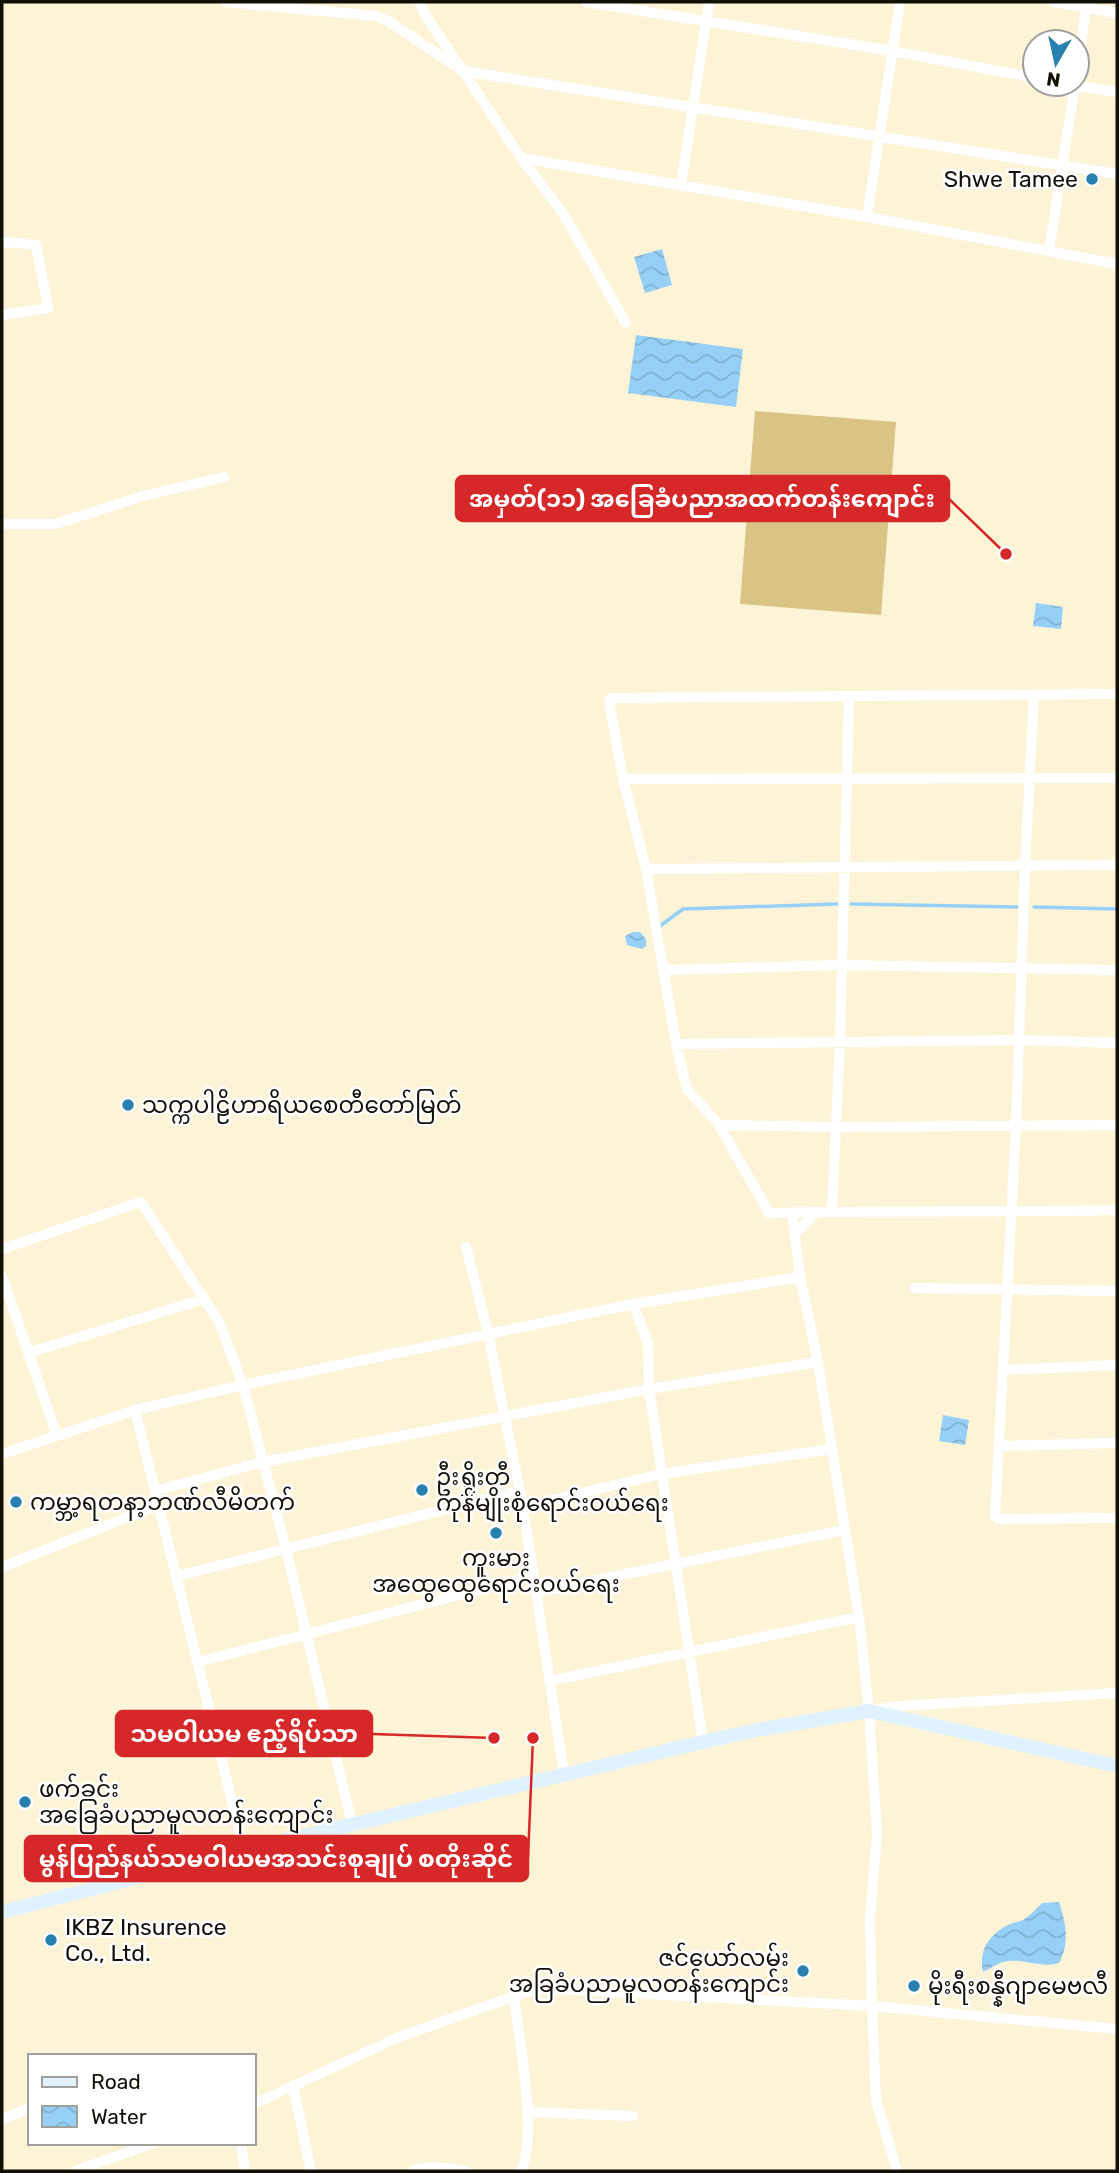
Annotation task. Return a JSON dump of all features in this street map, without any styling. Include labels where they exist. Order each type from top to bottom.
[{"type":"main road","points":[[2,1912],[244,1850],[564,1774],[757,1730],[869,1711],[1117,1766]]},
{"type":"street","points":[[225,2],[376,16],[388,21],[463,71],[1117,174]]},
{"type":"street","points":[[419,2],[521,158],[564,215],[626,323]]},
{"type":"street","points":[[586,2],[706,19],[1021,75]]},
{"type":"street","points":[[681,185],[709,2]]},
{"type":"street","points":[[867,217],[900,2]]},
{"type":"street","points":[[1054,2],[1086,5],[1117,13]]},
{"type":"street","points":[[1083,28],[1086,5]]},
{"type":"street","points":[[1091,88],[1117,92]]},
{"type":"street","points":[[1049,251],[1071,98]]},
{"type":"street","points":[[521,158],[867,217],[1117,264]]},
{"type":"street","points":[[2,243],[36,245],[48,308],[2,315]]},
{"type":"street","points":[[2,524],[55,524],[143,496],[224,477]]},
{"type":"street","points":[[1117,694],[610,699],[623,779],[646,869],[676,1044],[687,1088],[719,1125],[769,1213],[1117,1210]]},
{"type":"street","points":[[1034,695],[1012,1213],[995,1516],[998,1519],[1117,1518]]},
{"type":"street","points":[[832,1211],[840,1041],[849,697]]},
{"type":"street","points":[[623,779],[1117,778]]},
{"type":"street","points":[[646,869],[1117,865]]},
{"type":"street","points":[[663,970],[841,965],[1117,970]]},
{"type":"street","points":[[676,1044],[1018,1040],[1117,1043]]},
{"type":"street","points":[[719,1125],[1117,1125]]},
{"type":"street","points":[[2,1249],[141,1202],[219,1322],[243,1385],[286,1549],[352,1824]]},
{"type":"street","points":[[794,1234],[817,1212]]},
{"type":"street","points":[[792,1213],[800,1277],[818,1362],[859,1617],[869,1711],[877,1833],[870,1919],[876,2100],[897,2171]]},
{"type":"street","points":[[466,1247],[488,1333],[523,1507],[564,1774]]},
{"type":"street","points":[[2,1276],[57,1436]]},
{"type":"street","points":[[2,1454],[135,1410],[243,1385],[634,1304],[800,1277]]},
{"type":"street","points":[[915,1288],[1117,1291]]},
{"type":"street","points":[[28,1353],[204,1299]]},
{"type":"street","points":[[634,1304],[648,1343],[649,1389],[703,1742]]},
{"type":"street","points":[[155,1491],[263,1462],[649,1389],[818,1362]]},
{"type":"street","points":[[1003,1370],[1117,1365]]},
{"type":"street","points":[[135,1410],[244,1850]]},
{"type":"street","points":[[999,1446],[1117,1443]]},
{"type":"street","points":[[523,1507],[661,1474],[832,1449]]},
{"type":"street","points":[[177,1576],[519,1491]]},
{"type":"street","points":[[2,1567],[159,1505]]},
{"type":"street","points":[[537,1592],[844,1530]]},
{"type":"street","points":[[198,1662],[533,1576]]},
{"type":"street","points":[[549,1681],[859,1617]]},
{"type":"street","points":[[869,1711],[899,1706],[1117,1693]]},
{"type":"street","points":[[220,1755],[328,1728]]},
{"type":"street","points":[[256,2103],[400,2037],[538,1988],[872,2006],[1117,2029]]},
{"type":"street","points":[[514,1997],[528,2112],[527,2159],[521,2171]]},
{"type":"street","points":[[293,2086],[311,2171]]},
{"type":"street","points":[[2,2119],[28,2109]]},
{"type":"street","points":[[528,2112],[633,2116]]},
{"type":"street","points":[[75,2171],[148,2145]]},
{"type":"street","points":[[240,2145],[245,2171]]},
{"type":"street","points":[[412,2171],[423,2167],[466,2171]]},
{"type":"shaded area","points":[[755,411],[896,422],[881,615],[740,604]]},
{"type":"water","points":[[662,249],[672,285],[645,293],[634,257]]},
{"type":"water","points":[[636,335],[743,349],[736,407],[628,393]]},
{"type":"water","points":[[1036,603],[1063,607],[1061,629],[1033,626]]},
{"type":"water","points":[[640,932],[646,939],[646,946],[642,949],[627,945],[625,936]]},
{"type":"water","points":[[943,1415],[969,1420],[965,1445],[939,1441]]},
{"type":"water","points":[[1059,1902],[1066,1933],[1065,1948],[1059,1963],[1045,1965],[1010,1961],[983,1972],[982,1956],[991,1937],[1010,1924],[1024,1919],[1042,1903]]},
{"type":"waterway","points":[[660,926],[683,909],[837,904]]},
{"type":"waterway","points":[[851,904],[1017,907]]},
{"type":"waterway","points":[[1034,907],[1117,909]]},
{"type":"place","name":"Shwe Tamee","points":[[1092,179]]},
{"type":"place","name":"အမှတ်(၁၁) အခြေခံပညာအထက်တန်းကျောင်း","points":[[1006,554]]},
{"type":"place","name":"သက္ကပါဠိဟာရိယစေတီတော်မြတ်","points":[[128,1105]]},
{"type":"place","name":"ဦးရှိုးတီ ကုန်မျိုးစုံရောင်းဝယ်ရေး","points":[[422,1490]]},
{"type":"place","name":"ကမ္ဘာ့ရတနာ့ဘဏ်လီမိတက်","points":[[16,1502]]},
{"type":"place","name":"ကူးမား အထွေထွေရောင်းဝယ်ရေး","points":[[496,1533]]},
{"type":"place","name":"သမဝါယမ ဧည့်ရိပ်သာ","points":[[494,1738]]},
{"type":"place","name":"မွန်ပြည်နယ်သမဝါယမအသင်းစုချုပ် စတိုးဆိုင်","points":[[533,1738]]},
{"type":"place","name":"ဖက်ခင်း အခြေခံပညာမူလတန်းကျောင်း","points":[[25,1802]]},
{"type":"place","name":"IKBZ Insurence Co., Ltd.","points":[[51,1940]]},
{"type":"place","name":"ဇင်ယော်လမ်း အခြခံပညာမူလတန်းကျောင်း","points":[[803,1971]]},
{"type":"place","name":"မိုးရီးစန္နီဂျာမေဗလီ","points":[[914,1986]]}]
